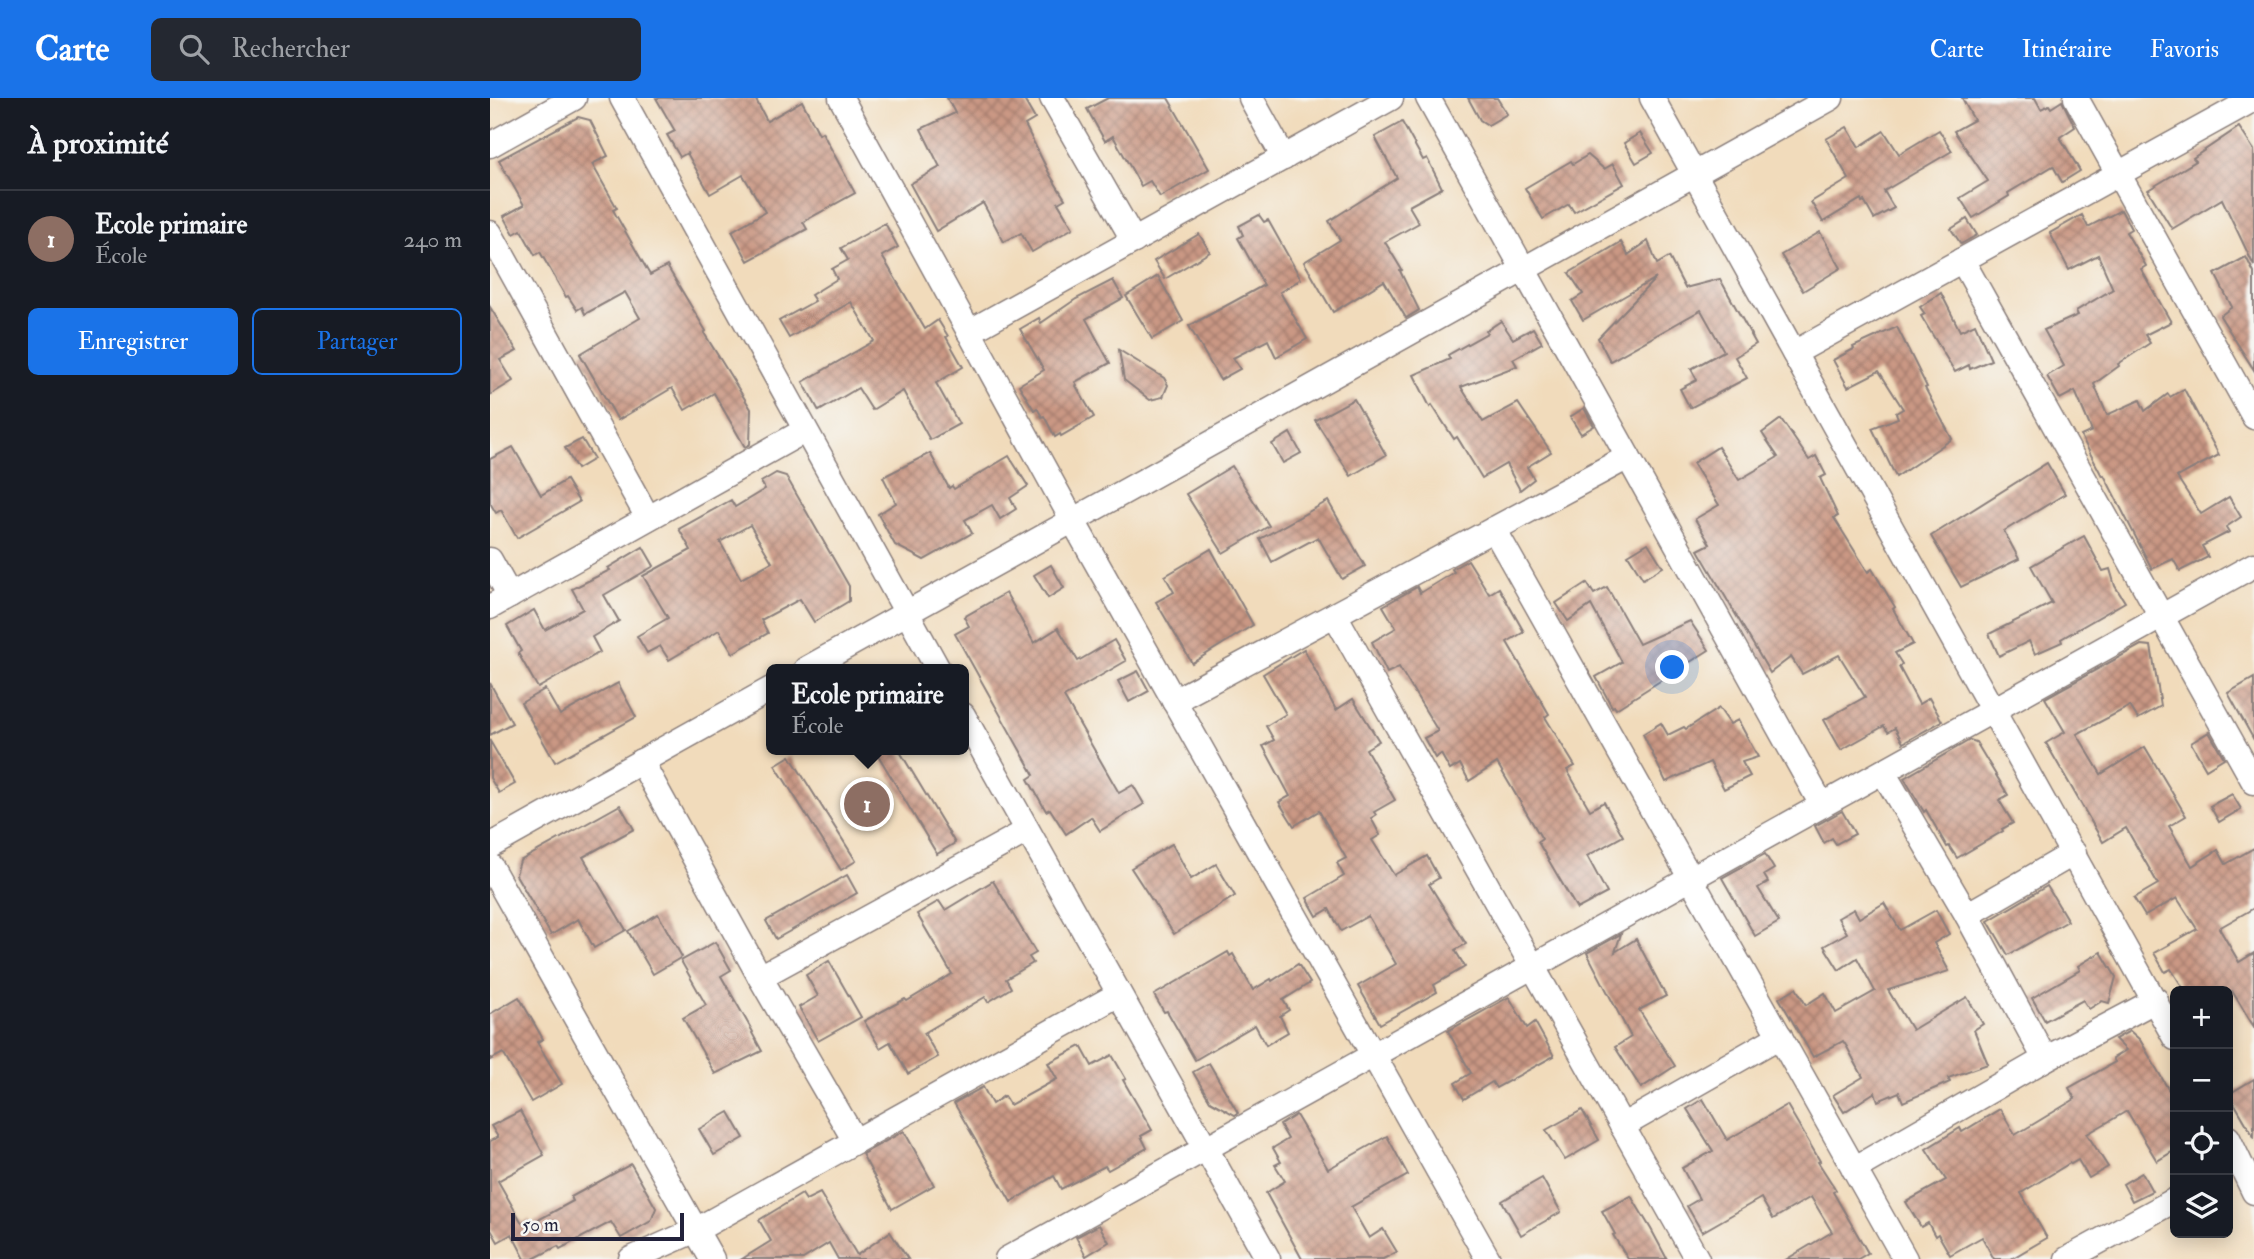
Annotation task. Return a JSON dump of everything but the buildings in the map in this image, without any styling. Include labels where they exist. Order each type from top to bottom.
[{"type":"street","points":[[490,145],[574,98]]},
{"type":"street","points":[[622,98],[935,664]]},
{"type":"street","points":[[841,98],[1073,521],[1488,1259]]},
{"type":"street","points":[[1052,98],[1134,241]]},
{"type":"street","points":[[1251,98],[1284,158]]},
{"type":"street","points":[[969,332],[1391,98]]},
{"type":"street","points":[[1428,98],[1822,805]]},
{"type":"street","points":[[1652,98],[2170,1028]]},
{"type":"street","points":[[815,664],[1831,98]]},
{"type":"street","points":[[2076,98],[2254,416]]},
{"type":"street","points":[[1794,353],[2254,100]]},
{"type":"street","points":[[490,233],[648,518]]},
{"type":"street","points":[[1962,260],[2254,782]]},
{"type":"street","points":[[490,560],[500,601],[804,431]]},
{"type":"street","points":[[1174,701],[1628,457]]},
{"type":"street","points":[[1494,529],[1905,1259]]},
{"type":"street","points":[[1007,1259],[2254,565]]},
{"type":"street","points":[[1335,615],[1697,1259]]},
{"type":"street","points":[[490,846],[766,692]]},
{"type":"street","points":[[969,726],[1268,1259]]},
{"type":"street","points":[[641,761],[760,977],[855,1141]]},
{"type":"street","points":[[1883,772],[1967,915],[2045,1059]]},
{"type":"street","points":[[760,977],[1027,831]]},
{"type":"street","points":[[1967,915],[2074,853]]},
{"type":"street","points":[[490,866],[712,1259]]},
{"type":"street","points":[[631,1259],[696,1230],[1119,994]]},
{"type":"street","points":[[1854,1169],[2045,1059],[2156,1000]]},
{"type":"street","points":[[1622,1126],[1780,1037]]},
{"type":"street","points":[[2241,1161],[2254,1192]]},
{"type":"street","points":[[2078,1256],[2170,1203]]},
{"type":"place","name":"Ecole primaire","points":[[867,804]]}]
